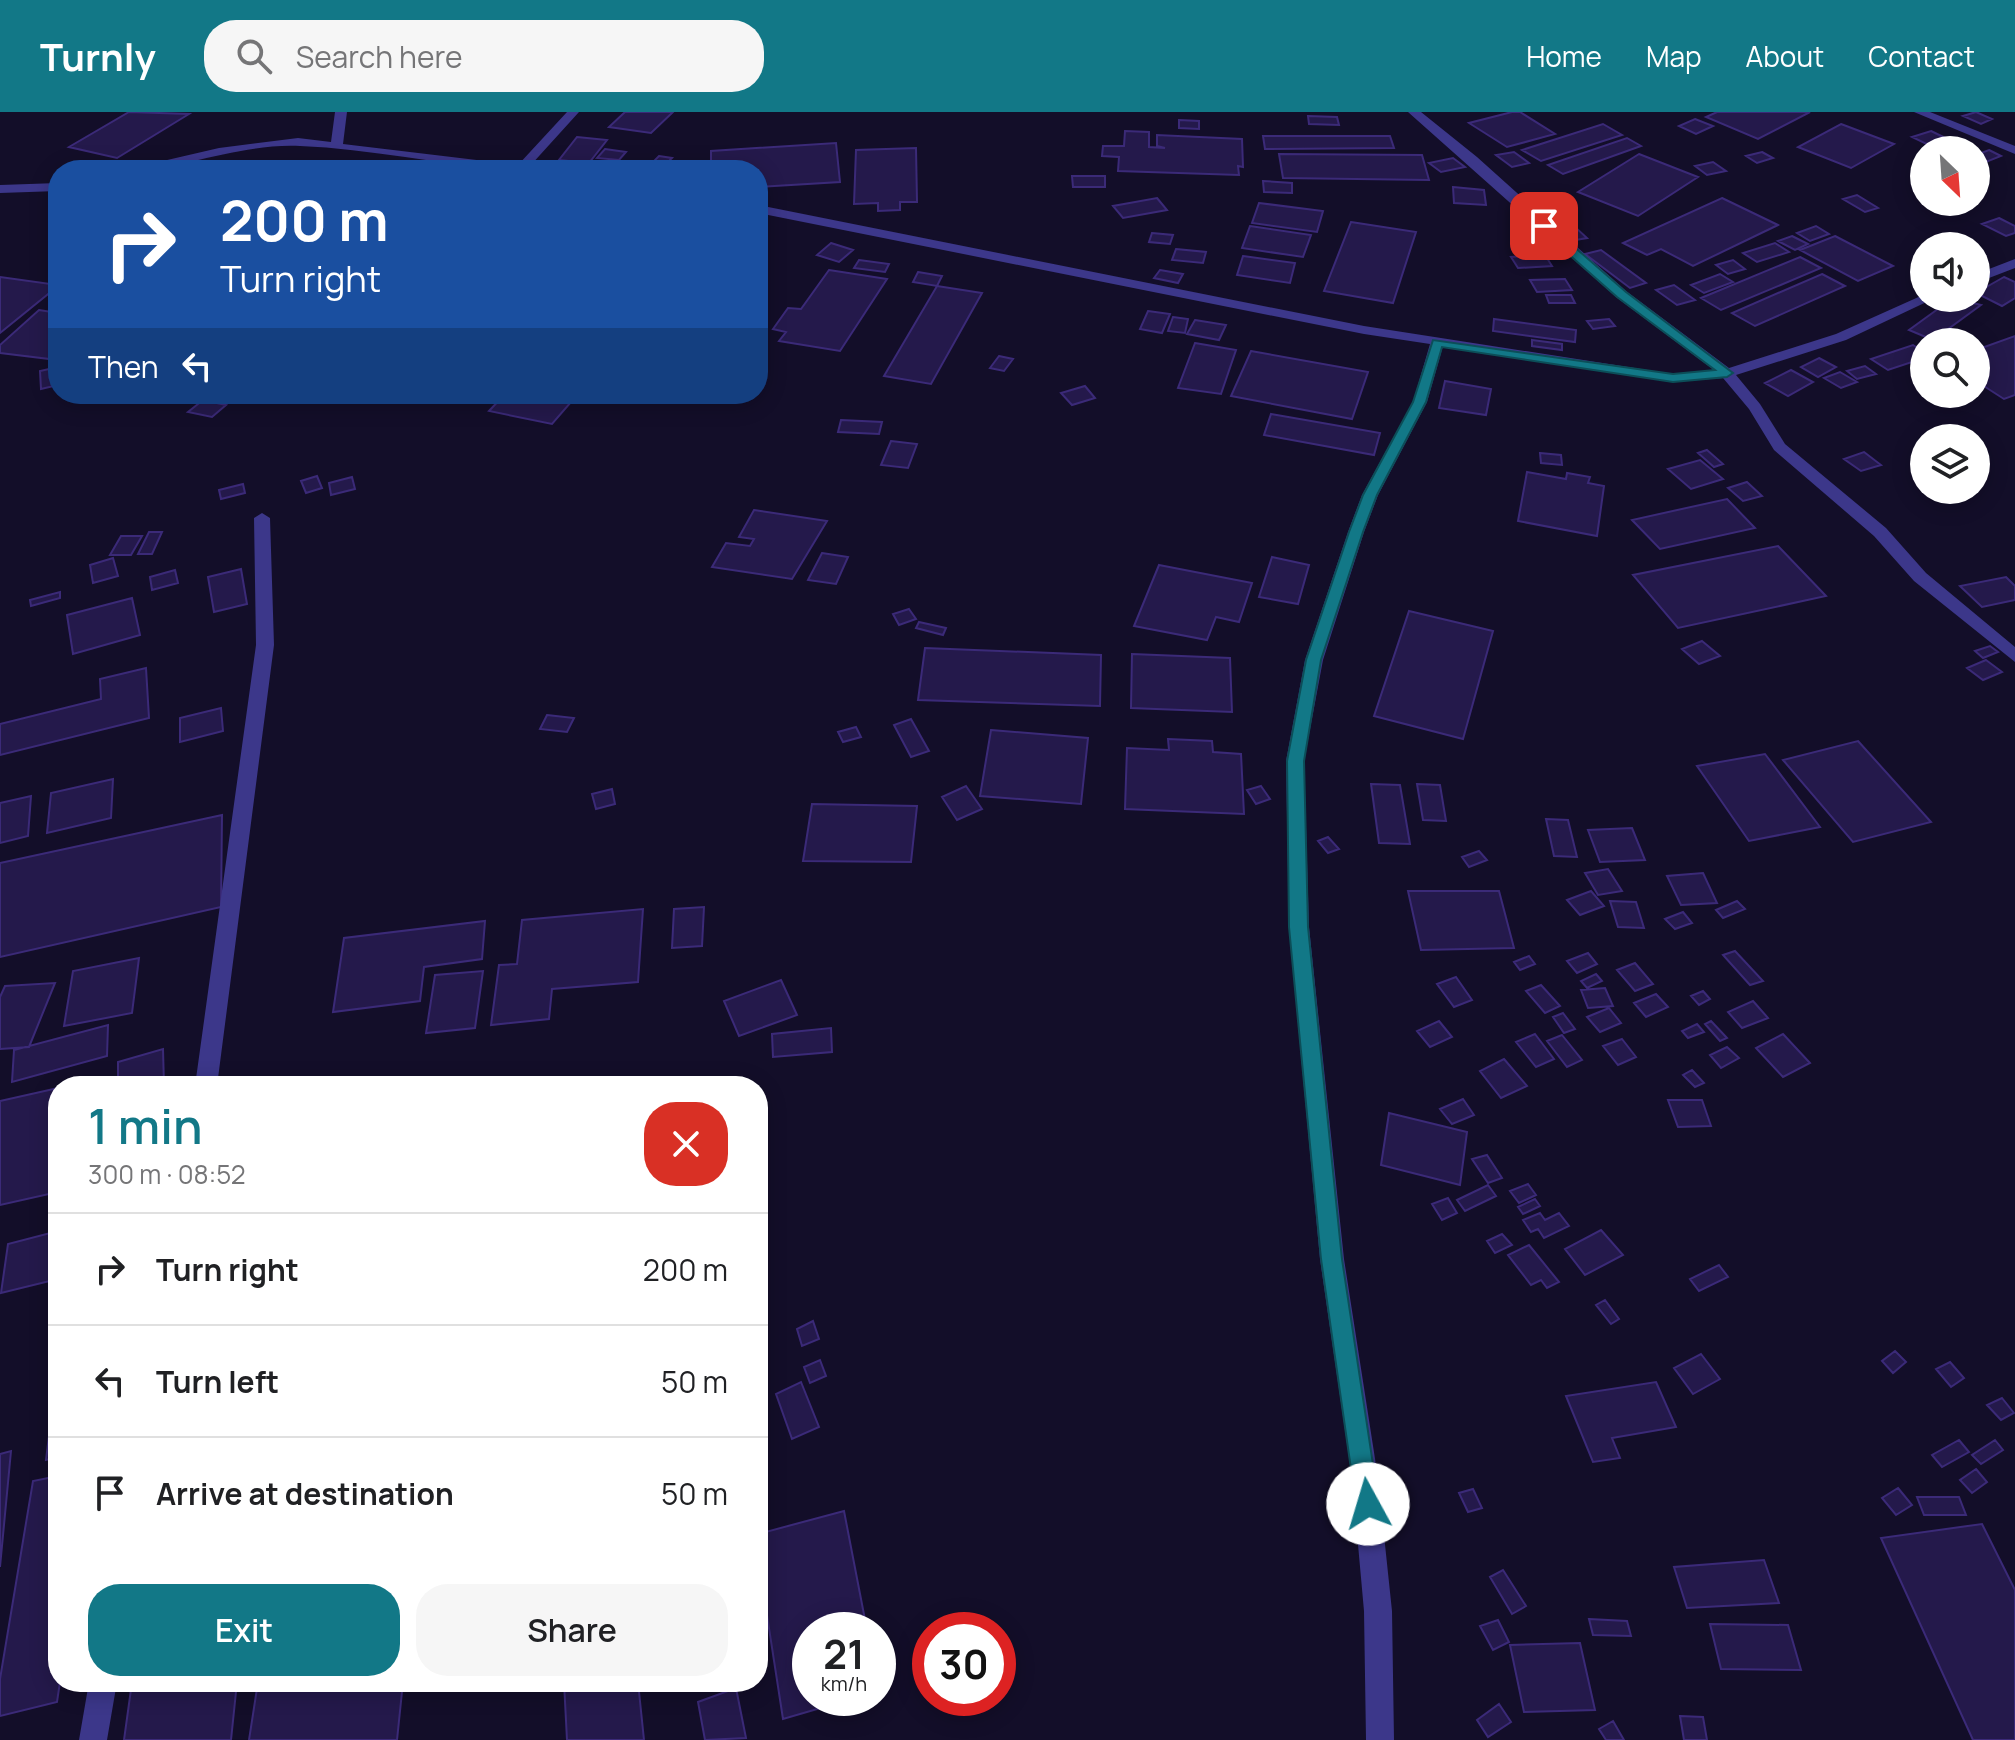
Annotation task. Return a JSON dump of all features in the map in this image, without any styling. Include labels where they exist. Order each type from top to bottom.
[{"type":"street","points":[[337,144],[341,112]]},
{"type":"street","points":[[534,160],[573,112]]},
{"type":"street","points":[[1414,112],[1473,160],[1621,294],[1727,373],[1755,407],[1779,447],[1880,532],[1920,577],[2015,656]]},
{"type":"street","points":[[1920,112],[2015,150]]},
{"type":"street","points":[[179,160],[298,142],[337,144],[435,160]]},
{"type":"street","points":[[0,189],[48,187]]},
{"type":"street","points":[[768,211],[1437,343],[1673,378],[1727,373],[1841,337],[1910,306]]},
{"type":"street","points":[[1990,273],[2015,263]]},
{"type":"street","points":[[1380,1740],[1378,1611],[1365,1478],[1332,1259],[1299,927],[1295,761],[1314,660],[1356,532],[1370,495],[1420,402],[1437,343]]},
{"type":"street","points":[[207,1076],[265,645],[262,518]]},
{"type":"street","points":[[93,1740],[101,1692]]},
{"type":"building","points":[[129,112],[189,114],[117,158],[69,147]]},
{"type":"building","points":[[625,112],[673,112],[651,133],[609,127]]},
{"type":"building","points":[[1520,112],[1555,134],[1507,147],[1469,123]]},
{"type":"building","points":[[1717,112],[1810,112],[1758,139],[1706,117]]},
{"type":"building","points":[[1976,112],[1992,119],[1981,124],[1963,116]]},
{"type":"building","points":[[1308,116],[1337,117],[1339,125],[1309,124]]},
{"type":"building","points":[[1695,119],[1713,126],[1696,134],[1679,126]]},
{"type":"building","points":[[1179,120],[1199,121],[1199,129],[1179,128]]},
{"type":"building","points":[[1603,124],[1622,135],[1541,161],[1522,150]]},
{"type":"building","points":[[1841,124],[1894,144],[1851,168],[1798,147]]},
{"type":"building","points":[[1125,131],[1149,132],[1149,147],[1165,148],[1157,146],[1157,135],[1242,139],[1243,167],[1238,166],[1239,175],[1118,171],[1119,157],[1102,156],[1103,146],[1124,146]]},
{"type":"building","points":[[1931,131],[1941,136],[1915,136]]},
{"type":"building","points":[[1263,136],[1390,136],[1394,148],[1265,149]]},
{"type":"building","points":[[577,137],[607,140],[591,160],[559,160]]},
{"type":"building","points":[[1627,138],[1641,146],[1563,174],[1548,165]]},
{"type":"building","points":[[836,143],[840,182],[768,186],[768,160],[711,160],[711,151]]},
{"type":"building","points":[[916,148],[917,202],[900,202],[900,210],[878,211],[878,203],[854,204],[856,150]]},
{"type":"building","points":[[605,149],[626,152],[619,160],[597,158]]},
{"type":"building","points":[[1990,150],[2001,156],[1990,160]]},
{"type":"building","points":[[1514,152],[1529,163],[1512,167],[1496,155]]},
{"type":"building","points":[[1762,152],[1773,158],[1757,163],[1746,156]]},
{"type":"building","points":[[1279,154],[1422,155],[1429,180],[1283,178]]},
{"type":"building","points":[[1639,154],[1698,177],[1638,216],[1578,192]]},
{"type":"building","points":[[659,156],[672,158],[670,160],[655,160]]},
{"type":"building","points":[[1453,158],[1465,167],[1441,172],[1429,163]]},
{"type":"building","points":[[1713,162],[1726,171],[1707,175],[1695,166]]},
{"type":"building","points":[[1072,176],[1105,176],[1105,187],[1073,187]]},
{"type":"building","points":[[1263,181],[1292,183],[1292,193],[1264,192]]},
{"type":"building","points":[[1453,187],[1484,190],[1486,205],[1454,203]]},
{"type":"building","points":[[1857,195],[1878,208],[1865,212],[1843,199]]},
{"type":"building","points":[[1157,198],[1167,210],[1123,218],[1113,206]]},
{"type":"building","points":[[1722,198],[1778,225],[1693,266],[1661,249],[1647,255],[1623,243]]},
{"type":"building","points":[[1548,202],[1587,238],[1570,241],[1532,205]]},
{"type":"building","points":[[1259,203],[1323,211],[1317,232],[1252,223]]},
{"type":"building","points":[[1999,218],[2015,226],[2015,233],[2006,236],[1982,224]]},
{"type":"building","points":[[1351,222],[1416,232],[1393,303],[1324,291]]},
{"type":"building","points":[[1250,226],[1311,235],[1303,257],[1242,248]]},
{"type":"building","points":[[1816,226],[1829,234],[1810,241],[1797,233]]},
{"type":"building","points":[[1152,233],[1173,235],[1170,244],[1149,242]]},
{"type":"building","points":[[1792,236],[1808,244],[1795,250],[1778,241]]},
{"type":"building","points":[[1835,236],[1893,266],[1858,281],[1800,250]]},
{"type":"building","points":[[831,243],[853,250],[839,262],[817,255]]},
{"type":"building","points":[[1775,243],[1789,252],[1757,262],[1743,253]]},
{"type":"building","points":[[1176,249],[1206,252],[1203,263],[1172,260]]},
{"type":"building","points":[[1601,250],[1646,283],[1630,288],[1585,254]]},
{"type":"building","points":[[1545,255],[1552,266],[1518,268],[1511,257]]},
{"type":"building","points":[[1243,256],[1295,263],[1290,283],[1237,275]]},
{"type":"building","points":[[1800,257],[1821,268],[1721,310],[1701,298]]},
{"type":"building","points":[[859,260],[889,264],[885,272],[854,268]]},
{"type":"building","points":[[1733,260],[1745,269],[1728,274],[1716,265]]},
{"type":"building","points":[[829,270],[887,279],[840,351],[779,341],[786,332],[773,329],[788,308],[801,309]]},
{"type":"building","points":[[1160,270],[1183,274],[1178,283],[1154,278]]},
{"type":"building","points":[[918,272],[942,276],[937,286],[913,282]]},
{"type":"building","points":[[1720,274],[1733,282],[1704,293],[1691,285]]},
{"type":"building","points":[[1822,274],[1845,286],[1755,326],[1732,313]]},
{"type":"building","points":[[0,277],[48,284],[48,294],[0,333]]},
{"type":"building","points":[[2004,277],[2015,282],[2015,298],[2002,306],[1990,300],[1990,285]]},
{"type":"building","points":[[1565,279],[1572,290],[1537,292],[1530,280]]},
{"type":"building","points":[[1674,285],[1695,300],[1677,305],[1656,290]]},
{"type":"building","points":[[937,286],[982,293],[931,384],[884,376]]},
{"type":"building","points":[[1546,295],[1571,295],[1575,303],[1549,303]]},
{"type":"building","points":[[39,310],[48,311],[48,359],[0,353],[0,345]]},
{"type":"building","points":[[1148,311],[1170,314],[1162,333],[1140,329]]},
{"type":"building","points":[[1934,312],[1971,312],[1949,328],[1912,328]]},
{"type":"building","points":[[1173,317],[1188,319],[1185,333],[1168,331]]},
{"type":"building","points":[[1494,319],[1576,330],[1575,342],[1493,331]]},
{"type":"building","points":[[1609,319],[1615,326],[1593,329],[1587,321]]},
{"type":"building","points":[[1195,320],[1226,325],[1219,340],[1187,334]]},
{"type":"building","points":[[2015,336],[2015,395],[2004,399],[1990,390],[1990,345]]},
{"type":"building","points":[[1532,340],[1562,344],[1562,350],[1532,346]]},
{"type":"building","points":[[1195,343],[1236,350],[1221,394],[1178,388]]},
{"type":"building","points":[[1910,346],[1910,363],[1888,370],[1871,359]]},
{"type":"building","points":[[1251,351],[1368,372],[1352,419],[1231,396]]},
{"type":"building","points":[[999,356],[1013,359],[1004,371],[990,368]]},
{"type":"building","points":[[1819,358],[1836,367],[1818,377],[1801,367]]},
{"type":"building","points":[[1865,366],[1876,374],[1857,379],[1847,371]]},
{"type":"building","points":[[48,369],[48,387],[41,389],[40,371]]},
{"type":"building","points":[[1791,370],[1813,382],[1788,396],[1765,383]]},
{"type":"building","points":[[1840,372],[1857,382],[1841,388],[1824,378]]},
{"type":"building","points":[[1445,381],[1491,389],[1486,415],[1439,408]]},
{"type":"building","points":[[1085,386],[1095,398],[1072,405],[1061,393]]},
{"type":"building","points":[[198,404],[226,405],[212,417],[188,412]]},
{"type":"building","points":[[496,404],[569,404],[552,424],[489,411]]},
{"type":"building","points":[[1271,414],[1380,433],[1374,455],[1264,435]]},
{"type":"building","points":[[841,420],[882,422],[879,434],[838,432]]},
{"type":"building","points":[[891,441],[917,444],[908,468],[881,465]]},
{"type":"building","points":[[1707,450],[1723,464],[1714,467],[1698,453]]},
{"type":"building","points":[[1864,452],[1881,465],[1861,471],[1844,459]]},
{"type":"building","points":[[1540,453],[1561,455],[1562,465],[1541,463]]},
{"type":"building","points":[[1700,460],[1723,479],[1691,489],[1668,469]]},
{"type":"building","points":[[1527,472],[1566,479],[1567,473],[1590,477],[1588,483],[1604,486],[1597,536],[1518,521]]},
{"type":"building","points":[[317,476],[322,488],[306,493],[301,481]]},
{"type":"building","points":[[352,477],[355,489],[331,495],[329,483]]},
{"type":"building","points":[[1747,482],[1762,496],[1743,501],[1728,488]]},
{"type":"building","points":[[243,484],[245,493],[221,499],[219,490]]},
{"type":"building","points":[[1727,499],[1755,528],[1660,549],[1632,520]]},
{"type":"building","points":[[754,510],[827,521],[792,579],[712,567],[726,543],[750,546],[754,539],[739,537]]},
{"type":"building","points":[[149,532],[162,532],[152,554],[138,554]]},
{"type":"building","points":[[121,536],[142,536],[131,555],[110,555]]},
{"type":"building","points":[[1778,546],[1826,596],[1678,628],[1633,575]]},
{"type":"building","points":[[822,553],[848,557],[836,584],[808,580]]},
{"type":"building","points":[[1272,557],[1309,565],[1298,604],[1259,597]]},
{"type":"building","points":[[113,558],[118,576],[93,583],[90,565]]},
{"type":"building","points":[[1159,565],[1252,583],[1239,622],[1216,617],[1207,640],[1134,626]]},
{"type":"building","points":[[241,569],[247,604],[214,612],[208,577]]},
{"type":"building","points":[[175,570],[178,583],[152,590],[150,577]]},
{"type":"building","points":[[2006,577],[2015,586],[2015,600],[1982,607],[1960,586]]},
{"type":"building","points":[[60,592],[60,598],[31,606],[30,600]]},
{"type":"building","points":[[132,598],[140,635],[73,654],[67,615]]},
{"type":"building","points":[[909,609],[916,619],[899,625],[893,614]]},
{"type":"building","points":[[1409,611],[1493,631],[1463,739],[1374,716]]},
{"type":"building","points":[[919,622],[946,628],[943,635],[916,628]]},
{"type":"building","points":[[1702,641],[1720,656],[1699,664],[1682,649]]},
{"type":"building","points":[[1990,646],[1998,652],[1983,658],[1975,651]]},
{"type":"building","points":[[925,648],[1101,655],[1100,706],[918,700]]},
{"type":"building","points":[[1132,654],[1230,658],[1232,712],[1131,708]]},
{"type":"building","points":[[1986,660],[2002,672],[1983,680],[1967,668]]},
{"type":"building","points":[[146,668],[149,718],[0,755],[0,724],[101,699],[100,679]]},
{"type":"building","points":[[221,708],[223,731],[180,742],[180,718]]},
{"type":"building","points":[[547,715],[574,718],[567,732],[540,729]]},
{"type":"building","points":[[911,719],[929,751],[911,757],[894,725]]},
{"type":"building","points":[[856,727],[861,737],[843,742],[838,732]]},
{"type":"building","points":[[991,730],[1088,738],[1081,804],[980,796]]},
{"type":"building","points":[[1168,739],[1212,741],[1213,752],[1241,754],[1244,814],[1125,809],[1127,748],[1169,750]]},
{"type":"building","points":[[1858,741],[1931,822],[1853,842],[1783,760]]},
{"type":"building","points":[[1765,754],[1820,827],[1749,841],[1697,766]]},
{"type":"building","points":[[113,779],[111,818],[47,833],[51,793]]},
{"type":"building","points":[[1371,784],[1400,785],[1410,844],[1379,843]]},
{"type":"building","points":[[1417,784],[1440,785],[1446,821],[1423,820]]},
{"type":"building","points":[[966,786],[982,809],[957,820],[942,797]]},
{"type":"building","points":[[1261,786],[1270,799],[1256,804],[1247,790]]},
{"type":"building","points":[[612,789],[615,804],[596,809],[592,794]]},
{"type":"building","points":[[31,796],[28,836],[0,843],[0,803]]},
{"type":"building","points":[[812,804],[917,806],[911,862],[803,861]]},
{"type":"building","points":[[222,815],[221,907],[0,957],[0,863]]},
{"type":"building","points":[[1546,819],[1568,820],[1577,857],[1554,856]]},
{"type":"building","points":[[1632,828],[1645,860],[1600,862],[1588,830]]},
{"type":"building","points":[[1328,837],[1339,849],[1328,853],[1318,841]]},
{"type":"building","points":[[1479,851],[1487,860],[1469,867],[1462,857]]},
{"type":"building","points":[[1608,869],[1622,891],[1598,895],[1585,873]]},
{"type":"building","points":[[1703,873],[1717,903],[1681,905],[1667,876]]},
{"type":"building","points":[[1408,891],[1499,891],[1514,948],[1421,950]]},
{"type":"building","points":[[1591,891],[1604,906],[1580,915],[1567,900]]},
{"type":"building","points":[[1610,901],[1636,902],[1644,928],[1618,927]]},
{"type":"building","points":[[1737,901],[1745,909],[1723,918],[1716,910]]},
{"type":"building","points":[[704,907],[702,946],[672,948],[674,909]]},
{"type":"building","points":[[643,909],[638,982],[552,989],[549,1019],[491,1025],[499,965],[517,964],[522,920]]},
{"type":"building","points":[[1683,912],[1692,923],[1675,929],[1665,919]]},
{"type":"building","points":[[485,921],[482,959],[424,967],[420,1001],[333,1012],[344,938]]},
{"type":"building","points":[[1735,951],[1763,981],[1750,985],[1723,955]]},
{"type":"building","points":[[1588,953],[1597,964],[1577,973],[1567,961]]},
{"type":"building","points":[[1529,956],[1535,964],[1520,970],[1514,962]]},
{"type":"building","points":[[139,958],[132,1013],[64,1026],[73,971]]},
{"type":"building","points":[[1635,963],[1653,984],[1635,991],[1617,970]]},
{"type":"building","points":[[483,971],[475,1028],[426,1033],[435,975]]},
{"type":"building","points":[[1596,974],[1602,981],[1587,988],[1581,981]]},
{"type":"building","points":[[1456,977],[1472,1000],[1454,1007],[1437,984]]},
{"type":"building","points":[[781,980],[797,1015],[739,1036],[724,1001]]},
{"type":"building","points":[[55,983],[29,1047],[0,1049],[0,997],[5,986]]},
{"type":"building","points":[[1541,985],[1560,1006],[1545,1013],[1526,991]]},
{"type":"building","points":[[1605,988],[1613,1006],[1588,1008],[1581,990]]},
{"type":"building","points":[[1703,991],[1710,999],[1699,1005],[1691,996]]},
{"type":"building","points":[[1656,994],[1668,1007],[1646,1017],[1634,1003]]},
{"type":"building","points":[[1753,1001],[1768,1018],[1742,1028],[1728,1012]]},
{"type":"building","points":[[1609,1008],[1621,1023],[1600,1032],[1587,1017]]},
{"type":"building","points":[[1563,1013],[1575,1029],[1564,1033],[1553,1017]]},
{"type":"building","points":[[1439,1021],[1452,1037],[1430,1047],[1417,1031]]},
{"type":"building","points":[[1711,1021],[1727,1038],[1720,1041],[1705,1024]]},
{"type":"building","points":[[1697,1024],[1704,1032],[1688,1038],[1682,1031]]},
{"type":"building","points":[[108,1025],[107,1056],[12,1082],[14,1050]]},
{"type":"building","points":[[831,1028],[832,1052],[773,1057],[772,1034]]},
{"type":"building","points":[[1535,1034],[1554,1059],[1536,1067],[1516,1042]]},
{"type":"building","points":[[1783,1034],[1810,1063],[1783,1077],[1756,1048]]},
{"type":"building","points":[[1562,1035],[1582,1060],[1567,1067],[1547,1041]]},
{"type":"building","points":[[1622,1039],[1636,1057],[1618,1065],[1603,1046]]},
{"type":"building","points":[[1727,1047],[1739,1058],[1721,1068],[1710,1055]]},
{"type":"building","points":[[163,1049],[164,1076],[118,1076],[118,1062]]},
{"type":"building","points":[[1504,1059],[1527,1086],[1501,1098],[1480,1071]]},
{"type":"building","points":[[1692,1070],[1704,1083],[1695,1087],[1683,1075]]},
{"type":"building","points":[[48,1090],[48,1194],[0,1205],[0,1101]]},
{"type":"building","points":[[1463,1099],[1474,1115],[1452,1124],[1440,1109]]},
{"type":"building","points":[[1668,1100],[1702,1100],[1711,1126],[1678,1127]]},
{"type":"building","points":[[1389,1113],[1467,1132],[1460,1185],[1381,1165]]},
{"type":"building","points":[[1487,1155],[1502,1178],[1488,1183],[1472,1159]]},
{"type":"building","points":[[1528,1184],[1536,1195],[1519,1203],[1510,1191]]},
{"type":"building","points":[[1488,1185],[1496,1196],[1465,1211],[1457,1200]]},
{"type":"building","points":[[1448,1198],[1457,1213],[1442,1220],[1432,1204]]},
{"type":"building","points":[[1535,1199],[1540,1206],[1523,1214],[1518,1207]]},
{"type":"building","points":[[1540,1213],[1545,1220],[1559,1213],[1569,1226],[1544,1238],[1538,1229],[1531,1232],[1523,1220]]},
{"type":"building","points":[[1601,1230],[1623,1255],[1585,1275],[1565,1249]]},
{"type":"building","points":[[48,1234],[48,1281],[1,1293],[8,1244]]},
{"type":"building","points":[[1502,1234],[1512,1245],[1495,1253],[1487,1241]]},
{"type":"building","points":[[1529,1245],[1559,1282],[1547,1288],[1541,1280],[1531,1285],[1508,1255]]},
{"type":"building","points":[[1719,1265],[1728,1277],[1699,1291],[1690,1279]]},
{"type":"building","points":[[1605,1300],[1619,1319],[1611,1324],[1596,1305]]},
{"type":"building","points":[[813,1321],[819,1339],[802,1346],[797,1329]]},
{"type":"building","points":[[1895,1351],[1906,1362],[1893,1373],[1882,1361]]},
{"type":"building","points":[[1701,1354],[1720,1379],[1693,1394],[1674,1368]]},
{"type":"building","points":[[820,1360],[826,1376],[810,1383],[804,1367]]},
{"type":"building","points":[[1950,1362],[1964,1378],[1951,1387],[1936,1369]]},
{"type":"building","points":[[801,1382],[819,1427],[792,1439],[776,1394]]},
{"type":"building","points":[[1656,1382],[1676,1427],[1612,1438],[1620,1458],[1593,1462],[1566,1396]]},
{"type":"building","points":[[2002,1398],[2014,1413],[2001,1420],[1987,1405]]},
{"type":"building","points":[[1959,1440],[1969,1452],[1942,1467],[1932,1455]]},
{"type":"building","points":[[1995,1440],[2003,1450],[1981,1464],[1972,1455]]},
{"type":"building","points":[[11,1451],[0,1567],[0,1454]]},
{"type":"building","points":[[1976,1469],[1987,1482],[1972,1493],[1960,1480]]},
{"type":"building","points":[[48,1478],[48,1692],[58,1692],[57,1702],[0,1716],[0,1679],[33,1481]]},
{"type":"building","points":[[1898,1488],[1912,1505],[1896,1515],[1882,1498]]},
{"type":"building","points":[[1473,1489],[1482,1508],[1468,1512],[1459,1493]]},
{"type":"building","points":[[1917,1497],[1959,1497],[1966,1515],[1924,1515]]},
{"type":"building","points":[[844,1511],[864,1612],[792,1612],[793,1716],[783,1719],[768,1622],[768,1531]]},
{"type":"building","points":[[1982,1524],[2015,1590],[2015,1740],[1973,1740],[1881,1538]]},
{"type":"building","points":[[1764,1560],[1779,1603],[1687,1608],[1674,1567]]},
{"type":"building","points":[[1503,1570],[1526,1606],[1512,1614],[1490,1577]]},
{"type":"building","points":[[1589,1619],[1627,1621],[1631,1636],[1593,1635]]},
{"type":"building","points":[[1498,1620],[1509,1642],[1493,1650],[1480,1626]]},
{"type":"building","points":[[1710,1624],[1788,1625],[1801,1670],[1721,1669]]},
{"type":"building","points":[[1580,1643],[1595,1710],[1524,1712],[1510,1645]]},
{"type":"building","points":[[131,1692],[236,1692],[231,1740],[124,1740]]},
{"type":"building","points":[[256,1692],[402,1692],[397,1740],[249,1740]]},
{"type":"building","points":[[565,1692],[639,1692],[644,1740],[567,1740]]},
{"type":"building","points":[[725,1692],[737,1692],[746,1738],[705,1740],[698,1702]]},
{"type":"building","points":[[1499,1704],[1511,1722],[1488,1737],[1477,1720]]},
{"type":"building","points":[[1680,1716],[1703,1717],[1707,1740],[1684,1740]]},
{"type":"building","points":[[1613,1721],[1624,1740],[1606,1740],[1599,1729]]},
{"type":"route","points":[[1368,1504],[1332,1259],[1299,927],[1295,761],[1314,660],[1370,495],[1420,402],[1437,343],[1673,378],[1727,373],[1621,294],[1544,226]]}]
